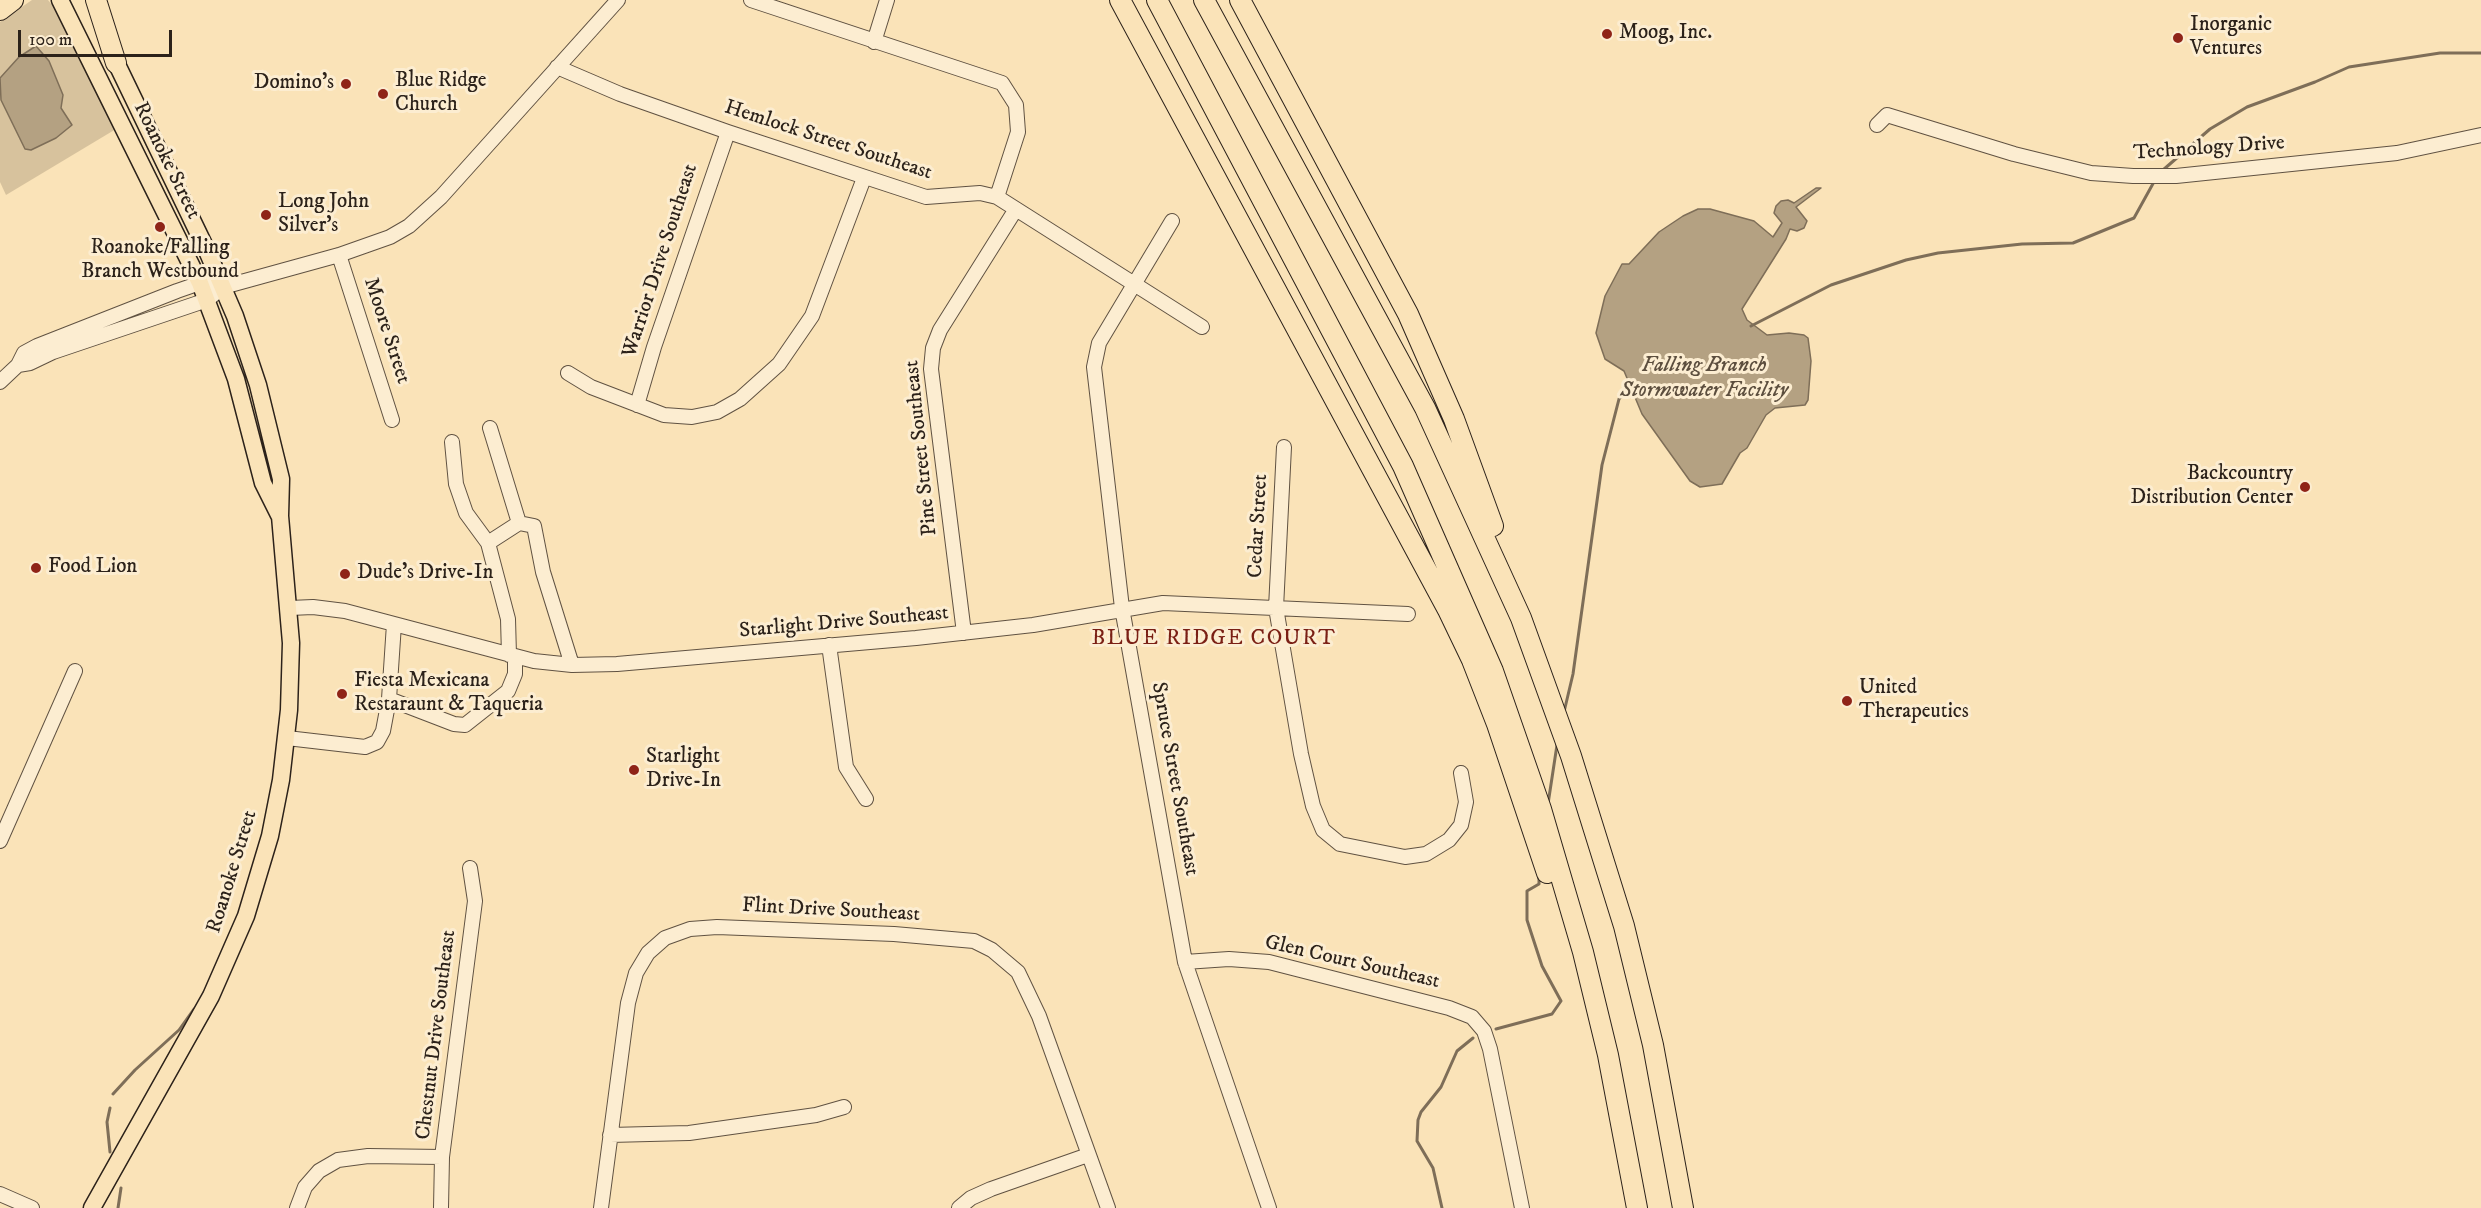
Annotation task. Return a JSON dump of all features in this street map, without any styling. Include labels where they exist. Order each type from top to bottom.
[{"type":"highway","points":[[0,10],[13,0]]},
{"type":"highway","points":[[96,0],[116,63]]},
{"type":"highway","points":[[1120,0],[1400,519],[1472,660],[1520,787],[1608,1055]]},
{"type":"highway","points":[[1157,0],[1382,424],[1424,509],[1469,612],[1541,809],[1583,952],[1608,1055],[1637,1208]]},
{"type":"highway","points":[[1204,0],[1425,408],[1521,618]]},
{"type":"highway","points":[[1240,0],[1378,256],[1432,366],[1473,468],[1521,618],[1571,756],[1624,926],[1655,1056],[1683,1208]]},
{"type":"main road","name":"Roanoke Street","points":[[60,0],[200,283],[236,379],[263,483],[280,516]]},
{"type":"main road","name":"Roanoke Street","points":[[85,0],[223,288],[258,385],[281,479],[280,516],[290,608],[291,668],[287,738],[270,836],[246,916],[211,996],[92,1208]]},
{"type":"street","points":[[18,365],[30,363],[53,352],[207,300],[223,288],[339,255],[390,237],[409,226],[426,212],[618,0]]},
{"type":"street","points":[[751,0],[1002,83],[1016,105],[1018,132],[997,197]]},
{"type":"street","points":[[874,42],[887,0]]},
{"type":"street","name":"Hemlock Street Southeast","points":[[557,67],[620,94],[926,197],[980,193],[997,197],[1136,283],[1202,327]]},
{"type":"street","name":"Technology Drive","points":[[1877,125],[1887,115],[2014,154],[2091,173],[2133,176],[2176,176],[2397,153],[2481,135]]},
{"type":"street","name":"Warrior Drive Southeast","points":[[637,405],[654,347],[728,132]]},
{"type":"street","points":[[568,373],[591,387],[664,415],[692,417],[717,412],[740,399],[779,364],[812,316],[864,178]]},
{"type":"street","name":"Pine Street Southeast","points":[[964,633],[931,369],[933,348],[940,330],[1016,209]]},
{"type":"street","name":"Spruce Street Southeast","points":[[1172,221],[1099,343],[1094,367],[1122,608],[1185,962],[1269,1208]]},
{"type":"street","name":"Moore Street","points":[[339,255],[392,420]]},
{"type":"street","points":[[0,382],[18,365],[24,353],[36,346],[200,283],[223,288]]},
{"type":"street","points":[[490,428],[519,523]]},
{"type":"street","points":[[389,699],[454,724],[465,725],[508,691],[515,674],[508,619],[488,543],[466,513],[456,484],[452,442]]},
{"type":"street","name":"Cedar Street","points":[[1284,447],[1276,608],[1301,754],[1313,807],[1323,830],[1340,844],[1405,857],[1426,854],[1449,840],[1461,825],[1466,802],[1461,773]]},
{"type":"street","points":[[488,543],[519,523],[534,526],[543,572],[572,665]]},
{"type":"street","name":"Starlight Drive Southeast","points":[[290,608],[313,607],[345,611],[512,656],[572,665],[617,664],[964,633],[1033,625],[1122,608],[1163,603],[1408,614]]},
{"type":"street","points":[[287,738],[365,747],[377,742],[383,731],[389,699],[394,624]]},
{"type":"street","points":[[830,645],[846,767],[866,800]]},
{"type":"street","points":[[0,841],[75,671]]},
{"type":"street","name":"Chestnut Drive Southeast","points":[[441,1208],[442,1157],[475,901],[470,868]]},
{"type":"street","name":"Flint Drive Southeast","points":[[601,1208],[628,1003],[636,973],[648,953],[665,938],[690,929],[717,927],[894,934],[974,941],[992,950],[1018,972],[1039,1016],[1107,1208]]},
{"type":"street","name":"Glen Court Southeast","points":[[1185,962],[1229,959],[1269,962],[1414,999],[1472,1017],[1484,1031],[1490,1049],[1522,1208]]},
{"type":"street","points":[[610,1135],[689,1133],[816,1115],[844,1107]]},
{"type":"street","points":[[959,1208],[971,1198],[991,1189],[1088,1155]]},
{"type":"street","points":[[297,1208],[305,1187],[319,1171],[338,1160],[368,1156],[442,1157]]},
{"type":"street","points":[[0,1194],[32,1208]]},
{"type":"shaded area","points":[[32,0],[48,0],[52,5],[116,129],[6,195],[0,182],[0,22]]},
{"type":"water","points":[[36,46],[49,61],[63,95],[61,108],[72,125],[56,138],[31,150],[25,149],[1,100],[0,78],[19,57]]},
{"type":"water","name":"Falling Branch Stormwater Facility","points":[[1816,188],[1821,188],[1796,207],[1807,221],[1804,228],[1797,231],[1790,229],[1742,309],[1747,320],[1767,335],[1789,333],[1804,335],[1808,338],[1811,361],[1808,400],[1805,405],[1775,408],[1766,415],[1722,484],[1700,487],[1690,481],[1642,414],[1624,371],[1605,359],[1596,333],[1605,296],[1622,264],[1629,264],[1659,232],[1683,216],[1698,209],[1710,209],[1754,221],[1773,237],[1782,223],[1774,213],[1776,206],[1781,201],[1788,200],[1794,203]]},
{"type":"waterway","points":[[2163,170],[2210,129],[2247,107],[2349,67],[2440,53],[2481,53]]},
{"type":"waterway","points":[[1751,326],[1831,285],[1906,260],[1938,253],[2022,244],[2073,243],[2134,218],[2155,180]]},
{"type":"waterway","points":[[1564,712],[1573,674],[1602,465],[1619,399],[1630,384]]},
{"type":"waterway","points":[[1548,804],[1557,745]]},
{"type":"waterway","points":[[1496,1029],[1552,1014],[1561,1001],[1542,966],[1527,920],[1527,891],[1539,884],[1539,875]]},
{"type":"waterway","points":[[113,1094],[135,1070],[179,1030],[194,1009]]},
{"type":"waterway","points":[[1442,1208],[1433,1168],[1417,1141],[1418,1120],[1421,1112],[1441,1087],[1457,1051],[1473,1038]]},
{"type":"waterway","points":[[110,1108],[107,1122],[110,1152]]},
{"type":"waterway","points":[[118,1208],[121,1188]]},
{"type":"place","name":"Moog, Inc.","points":[[1607,34]]},
{"type":"place","name":"Inorganic Ventures","points":[[2178,38]]},
{"type":"place","name":"Domino's","points":[[346,84]]},
{"type":"place","name":"Blue Ridge Church","points":[[383,94]]},
{"type":"place","name":"Long John Silver's","points":[[266,215]]},
{"type":"place","name":"Roanoke/Falling Branch Westbound","points":[[160,227]]},
{"type":"place","name":"Backcountry Distribution Center","points":[[2305,487]]},
{"type":"place","name":"Food Lion","points":[[36,568]]},
{"type":"place","name":"Dude's Drive-In","points":[[345,574]]},
{"type":"place","name":"Fiesta Mexicana Restaraunt & Taqueria","points":[[342,694]]},
{"type":"place","name":"United Therapeutics","points":[[1847,701]]},
{"type":"place","name":"Starlight Drive-In","points":[[634,770]]},
{"type":"district","name":"BLUE RIDGE COURT","points":[[1214,639]]}]
